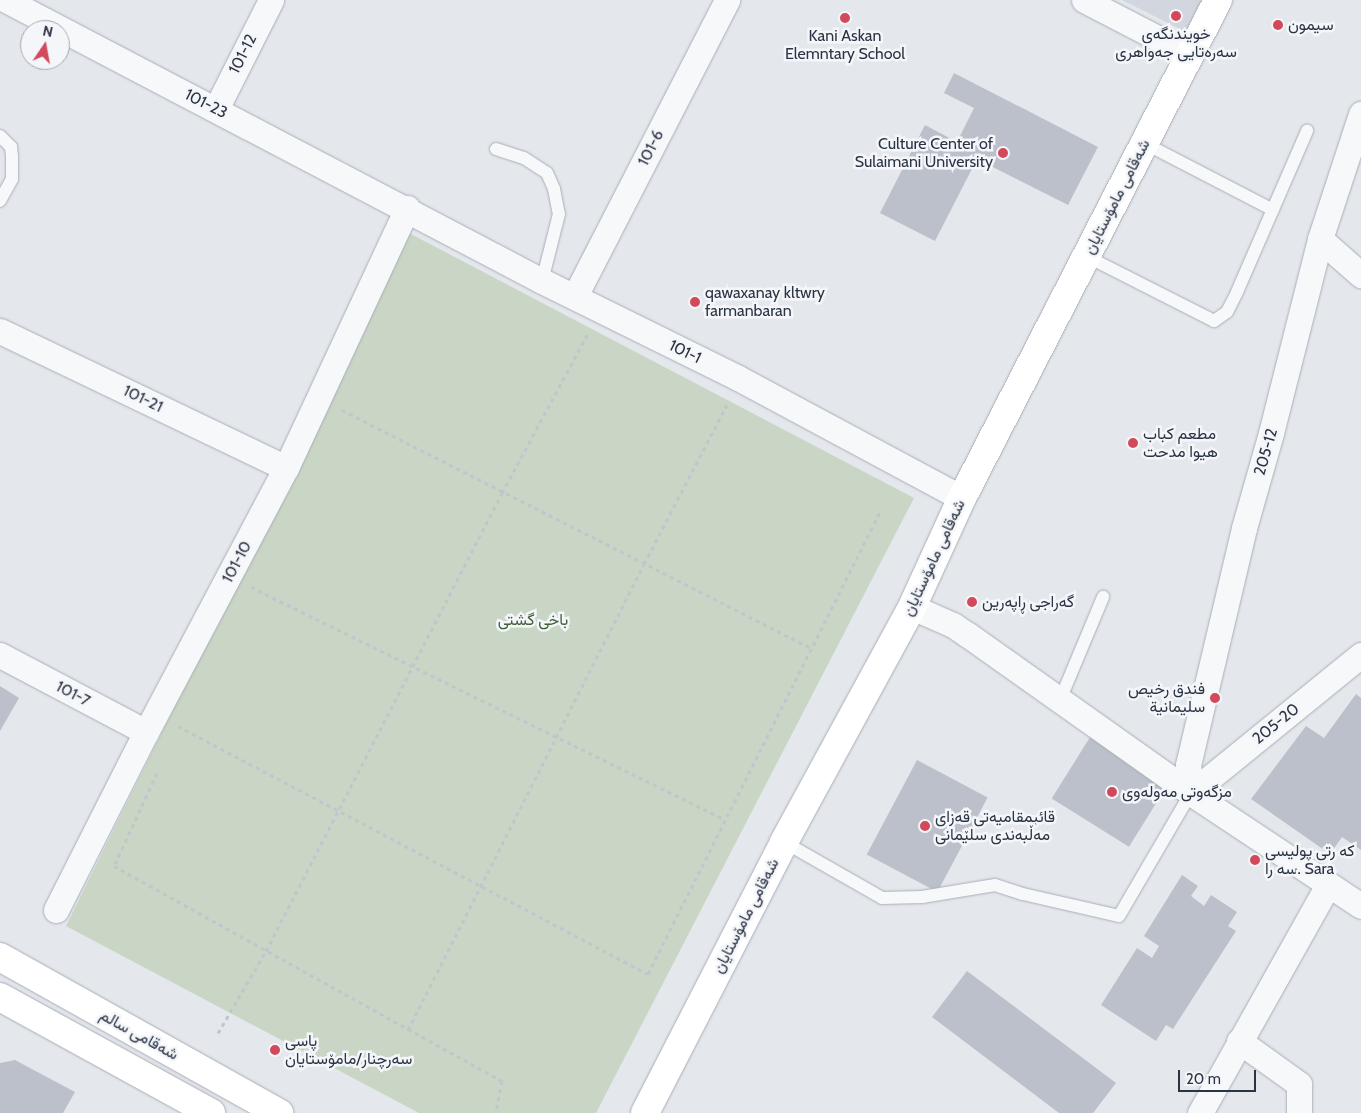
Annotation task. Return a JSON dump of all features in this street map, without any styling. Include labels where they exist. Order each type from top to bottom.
[{"type":"main road","name":"شەقامی مامۆستایان","points":[[645,1113],[784,842],[912,607],[962,498],[1218,0]]},
{"type":"main road","name":"شەقامی سالم","points":[[0,957],[279,1113]]},
{"type":"main road","name":"شەقامی سالم","points":[[0,997],[211,1113]]},
{"type":"street","name":"101-23","points":[[6,0],[407,208]]},
{"type":"street","name":"101-12","points":[[216,109],[270,0]]},
{"type":"street","name":"101-6","points":[[575,296],[727,0]]},
{"type":"street","points":[[1084,0],[1190,55]]},
{"type":"street","name":"205-12","points":[[1191,793],[1188,765],[1244,528],[1271,433],[1320,240],[1359,126]]},
{"type":"street","name":"101-1","points":[[407,208],[542,280],[738,378],[962,498]]},
{"type":"street","name":"101-10","points":[[56,910],[146,732],[286,468],[407,208]]},
{"type":"street","points":[[1320,240],[1361,275]]},
{"type":"street","name":"101-21","points":[[0,331],[286,468]]},
{"type":"street","points":[[912,607],[968,635],[1191,793],[1361,906]]},
{"type":"street","name":"101-7","points":[[0,655],[146,732]]},
{"type":"street","name":"205-20","points":[[1191,793],[1361,655]]},
{"type":"street","points":[[1200,1113],[1328,885]]},
{"type":"street","points":[[1240,1041],[1299,1084],[1300,1113]]},
{"type":"lane","points":[[1086,256],[1214,321],[1228,312],[1307,131]]},
{"type":"lane","points":[[0,136],[11,147],[12,179],[0,201]]},
{"type":"lane","points":[[1144,144],[1273,210]]},
{"type":"lane","points":[[496,149],[524,158],[547,173],[554,190],[559,214],[542,280]]},
{"type":"lane","points":[[1060,700],[1103,597]]},
{"type":"lane","points":[[784,842],[882,898],[922,897],[996,885],[1023,894],[1119,916],[1191,793]]},
{"type":"path","points":[[218,1033],[266,951],[502,492],[600,309]]},
{"type":"path","points":[[408,1030],[644,564],[729,401],[738,378]]},
{"type":"path","points":[[337,407],[811,648]]},
{"type":"path","points":[[173,723],[648,974],[724,819],[881,510]]},
{"type":"path","points":[[243,583],[724,819]]},
{"type":"path","points":[[114,866],[502,1081],[496,1113]]},
{"type":"shaded area","name":"خویندنگەی سەرەتایی جەواهری","points":[[1122,0],[1205,0],[1188,33]]},
{"type":"green space","name":"باخی گشتی","points":[[409,233],[914,498],[596,1113],[419,1113],[66,926]]},
{"type":"building","name":"Culture Center of Sulaimani University","points":[[954,73],[1098,147],[1068,205],[977,159],[935,241],[880,213],[925,125],[957,142],[974,108],[944,93]]},
{"type":"building","points":[[0,686],[19,698],[0,731]]},
{"type":"building","points":[[1356,694],[1361,698],[1361,850],[1342,837],[1330,854],[1251,799],[1306,726],[1324,738]]},
{"type":"building","name":"مزگەوتی مەولەوی","points":[[1092,734],[1169,782],[1129,847],[1052,798]]},
{"type":"building","name":"قائیمقامیەتی قەزای مەڵبەندی سلێمانی","points":[[917,760],[988,798],[937,892],[867,854]]},
{"type":"building","points":[[1182,875],[1198,886],[1191,896],[1204,906],[1211,895],[1237,912],[1228,926],[1236,931],[1173,1029],[1166,1025],[1156,1041],[1101,1005],[1137,948],[1152,958],[1159,946],[1144,936]]},
{"type":"building","points":[[967,971],[1116,1083],[1093,1113],[1059,1113],[932,1017]]},
{"type":"building","points":[[15,1060],[75,1092],[63,1113],[0,1113],[0,1063]]},
{"type":"place","name":"خویندنگەی سەرەتایی جەواهری","points":[[1176,16]]},
{"type":"place","name":"Kani Askan Elemntary School","points":[[845,18]]},
{"type":"place","name":"سيمون","points":[[1278,25]]},
{"type":"place","name":"Culture Center of Sulaimani University","points":[[1003,153]]},
{"type":"place","name":"qawaxanay kltwry farmanbaran","points":[[695,302]]},
{"type":"place","name":"مطعم كباب هيوا مدحت","points":[[1133,443]]},
{"type":"place","name":"گەراجی ڕاپەرین","points":[[972,602]]},
{"type":"place","name":"فندق رخيص سليمانية","points":[[1215,698]]},
{"type":"place","name":"مزگەوتی مەولەوی","points":[[1112,792]]},
{"type":"place","name":"قائیمقامیەتی قەزای مەڵبەندی سلێمانی","points":[[925,826]]},
{"type":"place","name":"که رتی پولیسی سه را. Sara","points":[[1255,860]]},
{"type":"place","name":"پاسی سەرچنار/مامۆستایان","points":[[275,1050]]}]
